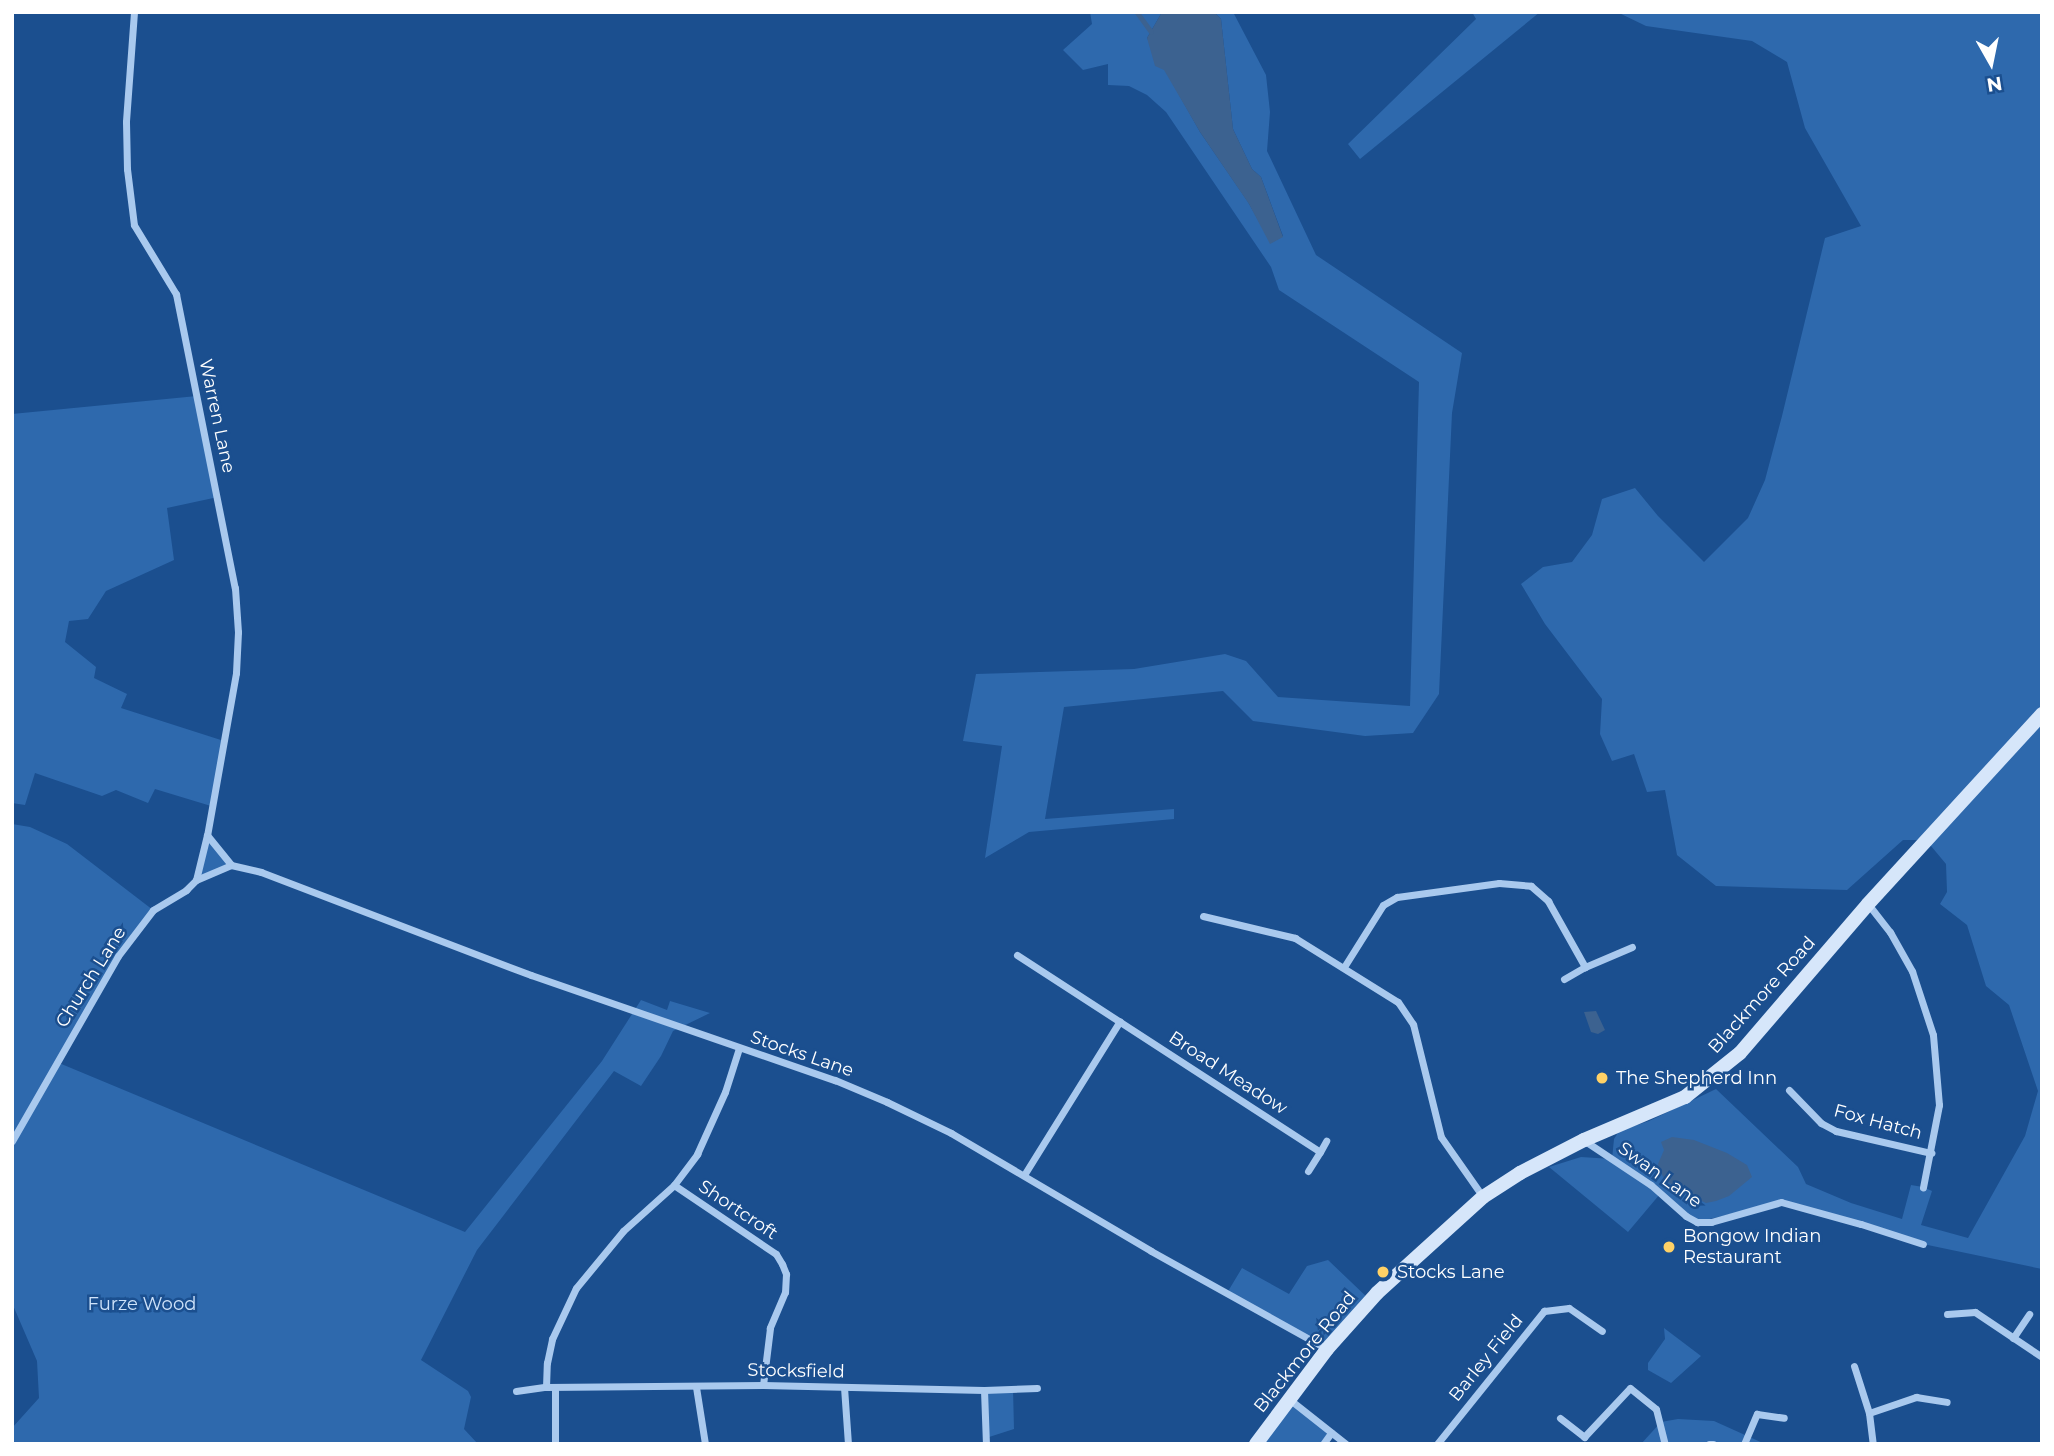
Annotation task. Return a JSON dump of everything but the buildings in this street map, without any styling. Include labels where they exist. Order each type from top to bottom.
[{"type":"street","name":"Warren Lane","points":[[134,12],[126,122],[127,169],[134,225],[176,294],[235,587],[238,632],[236,673],[207,835],[196,880]]},
{"type":"street","name":"Blackmore Road","points":[[1256,1444],[1327,1349],[1377,1293],[1483,1197],[1520,1173],[1584,1140],[1685,1097],[1740,1053],[1868,904],[2042,714]]},
{"type":"street","points":[[207,835],[231,864]]},
{"type":"street","name":"Church Lane","points":[[12,1141],[118,957],[153,910],[186,890],[196,880],[231,864]]},
{"type":"street","name":"Stocks Lane","points":[[231,864],[261,872],[531,975],[835,1080],[887,1102],[951,1133],[1151,1251],[1327,1349]]},
{"type":"street","points":[[1344,967],[1383,905],[1397,897],[1499,883],[1531,886],[1548,901],[1585,967]]},
{"type":"street","name":"Fox Hatch","points":[[1868,904],[1890,932],[1912,971],[1933,1035],[1939,1105],[1923,1187]]},
{"type":"street","points":[[1203,916],[1295,939],[1398,1002],[1413,1024],[1441,1137],[1483,1197]]},
{"type":"street","points":[[1564,979],[1632,947]]},
{"type":"street","name":"Broad Meadow","points":[[1017,955],[1320,1152]]},
{"type":"street","points":[[1024,1175],[1120,1021]]},
{"type":"street","name":"Shortcroft","points":[[546,1387],[552,1339],[576,1288],[623,1231],[674,1185],[697,1154],[710,1128],[739,1048]]},
{"type":"street","name":"Fox Hatch","points":[[1788,1090],[1821,1123],[1836,1131],[1931,1153]]},
{"type":"street","name":"Swan Lane","points":[[1584,1140],[1651,1185],[1686,1216],[1697,1222],[1711,1222],[1781,1202],[1923,1244]]},
{"type":"street","points":[[1308,1171],[1326,1141]]},
{"type":"street","name":"Shortcroft","points":[[674,1185],[776,1254],[782,1264],[786,1274],[785,1292],[770,1328],[763,1385]]},
{"type":"street","name":"Barley Field","points":[[1437,1444],[1544,1311],[1569,1308],[1602,1331]]},
{"type":"street","points":[[1947,1314],[1975,1312],[2042,1357]]},
{"type":"street","points":[[2013,1338],[2028,1314]]},
{"type":"street","points":[[1854,1366],[1870,1413],[1873,1444]]},
{"type":"street","name":"Stocksfield","points":[[516,1391],[546,1387],[763,1385],[984,1390],[1037,1388]]},
{"type":"street","points":[[555,1387],[555,1444]]},
{"type":"street","points":[[696,1387],[705,1444]]},
{"type":"street","points":[[844,1387],[848,1444]]},
{"type":"street","points":[[1560,1418],[1584,1437],[1630,1388],[1656,1409],[1665,1444]]},
{"type":"street","points":[[984,1390],[986,1444]]},
{"type":"street","points":[[1870,1413],[1916,1397],[1947,1402]]},
{"type":"street","points":[[1288,1399],[1346,1444]]},
{"type":"street","points":[[1744,1444],[1757,1414],[1784,1418]]},
{"type":"street","points":[[1323,1444],[1331,1433]]},
{"type":"green space","points":[[1090,12],[1162,12],[1147,38],[1200,132],[1248,202],[1271,243],[1283,236],[1261,177],[1252,169],[1233,129],[1221,19],[1214,12],[1233,12],[1266,75],[1270,112],[1267,151],[1316,255],[1462,353],[1452,413],[1439,694],[1413,733],[1365,736],[1253,721],[1223,691],[1064,707],[1045,819],[1174,809],[1174,819],[1029,832],[985,858],[1002,746],[963,741],[976,674],[1134,669],[1225,654],[1246,661],[1278,697],[1410,706],[1419,382],[1279,290],[1271,267],[1166,112],[1147,95],[1129,86],[1108,85],[1108,64],[1083,70],[1063,50],[1092,24]]},
{"type":"green space","points":[[1472,12],[1540,12],[1360,159],[1348,144],[1476,19]]},
{"type":"green space","points":[[1617,12],[2042,12],[2042,1269],[1923,1244],[1781,1202],[1697,1222],[1660,1194],[1628,1232],[1549,1167],[1581,1157],[1612,1159],[1614,1139],[1619,1131],[1649,1121],[1716,1089],[1798,1167],[1806,1184],[1851,1203],[1902,1219],[1911,1185],[1923,1187],[1932,1191],[1921,1225],[1968,1238],[2025,1136],[2038,1091],[2009,1005],[1986,986],[1967,925],[1940,904],[1947,892],[1946,864],[1926,840],[1903,840],[1847,890],[1716,886],[1677,855],[1665,790],[1647,792],[1634,754],[1612,761],[1600,734],[1602,699],[1545,624],[1521,584],[1543,567],[1572,562],[1592,535],[1602,499],[1635,488],[1658,516],[1704,562],[1748,518],[1765,480],[1825,238],[1861,226],[1805,128],[1787,62],[1752,41],[1646,26]]},
{"type":"green space","points":[[197,396],[218,497],[167,508],[174,560],[106,591],[88,619],[69,621],[65,642],[96,667],[94,678],[127,694],[121,708],[224,741],[211,806],[155,789],[148,803],[116,790],[102,796],[35,773],[25,805],[12,803],[12,414]]},
{"type":"green space","name":"Furze Wood","points":[[12,824],[30,827],[67,844],[153,910],[114,963],[59,1063],[465,1232],[602,1061],[641,1000],[667,1010],[670,1001],[710,1013],[673,1031],[661,1056],[641,1086],[614,1071],[477,1250],[421,1360],[468,1391],[471,1397],[464,1429],[478,1444],[12,1444],[12,1428],[39,1398],[37,1361],[12,1303]]},
{"type":"green space","points":[[207,835],[231,865],[196,880]]},
{"type":"green space","points":[[1328,1260],[1371,1301],[1327,1349],[1227,1293],[1242,1268],[1289,1294],[1307,1266]]},
{"type":"green space","points":[[1664,1328],[1701,1356],[1671,1383],[1648,1370],[1648,1363],[1665,1339]]},
{"type":"green space","points":[[1013,1389],[1014,1429],[986,1438],[984,1390]]},
{"type":"green space","points":[[1288,1399],[1331,1433],[1323,1444],[1256,1444]]},
{"type":"green space","points":[[1678,1419],[1714,1421],[1765,1444],[1641,1444],[1661,1422]]},
{"type":"shaded area","points":[[1162,12],[1214,12],[1221,19],[1233,129],[1252,169],[1261,177],[1283,237],[1270,244],[1249,204],[1200,132],[1164,70],[1155,66],[1147,38]]},
{"type":"shaded area","points":[[1596,1011],[1605,1030],[1598,1034],[1591,1032],[1584,1012]]},
{"type":"shaded area","points":[[1672,1137],[1694,1140],[1727,1153],[1747,1165],[1752,1177],[1729,1196],[1716,1201],[1706,1203],[1693,1197],[1682,1188],[1666,1182],[1660,1171],[1658,1164],[1664,1150],[1661,1142]]},
{"type":"waterway","points":[[1137,12],[1151,31]]},
{"type":"place","name":"The Shepherd Inn","points":[[1602,1078]]},
{"type":"place","name":"Bongow Indian Restaurant","points":[[1669,1247]]},
{"type":"place","name":"Stocks Lane","points":[[1383,1272]]}]
